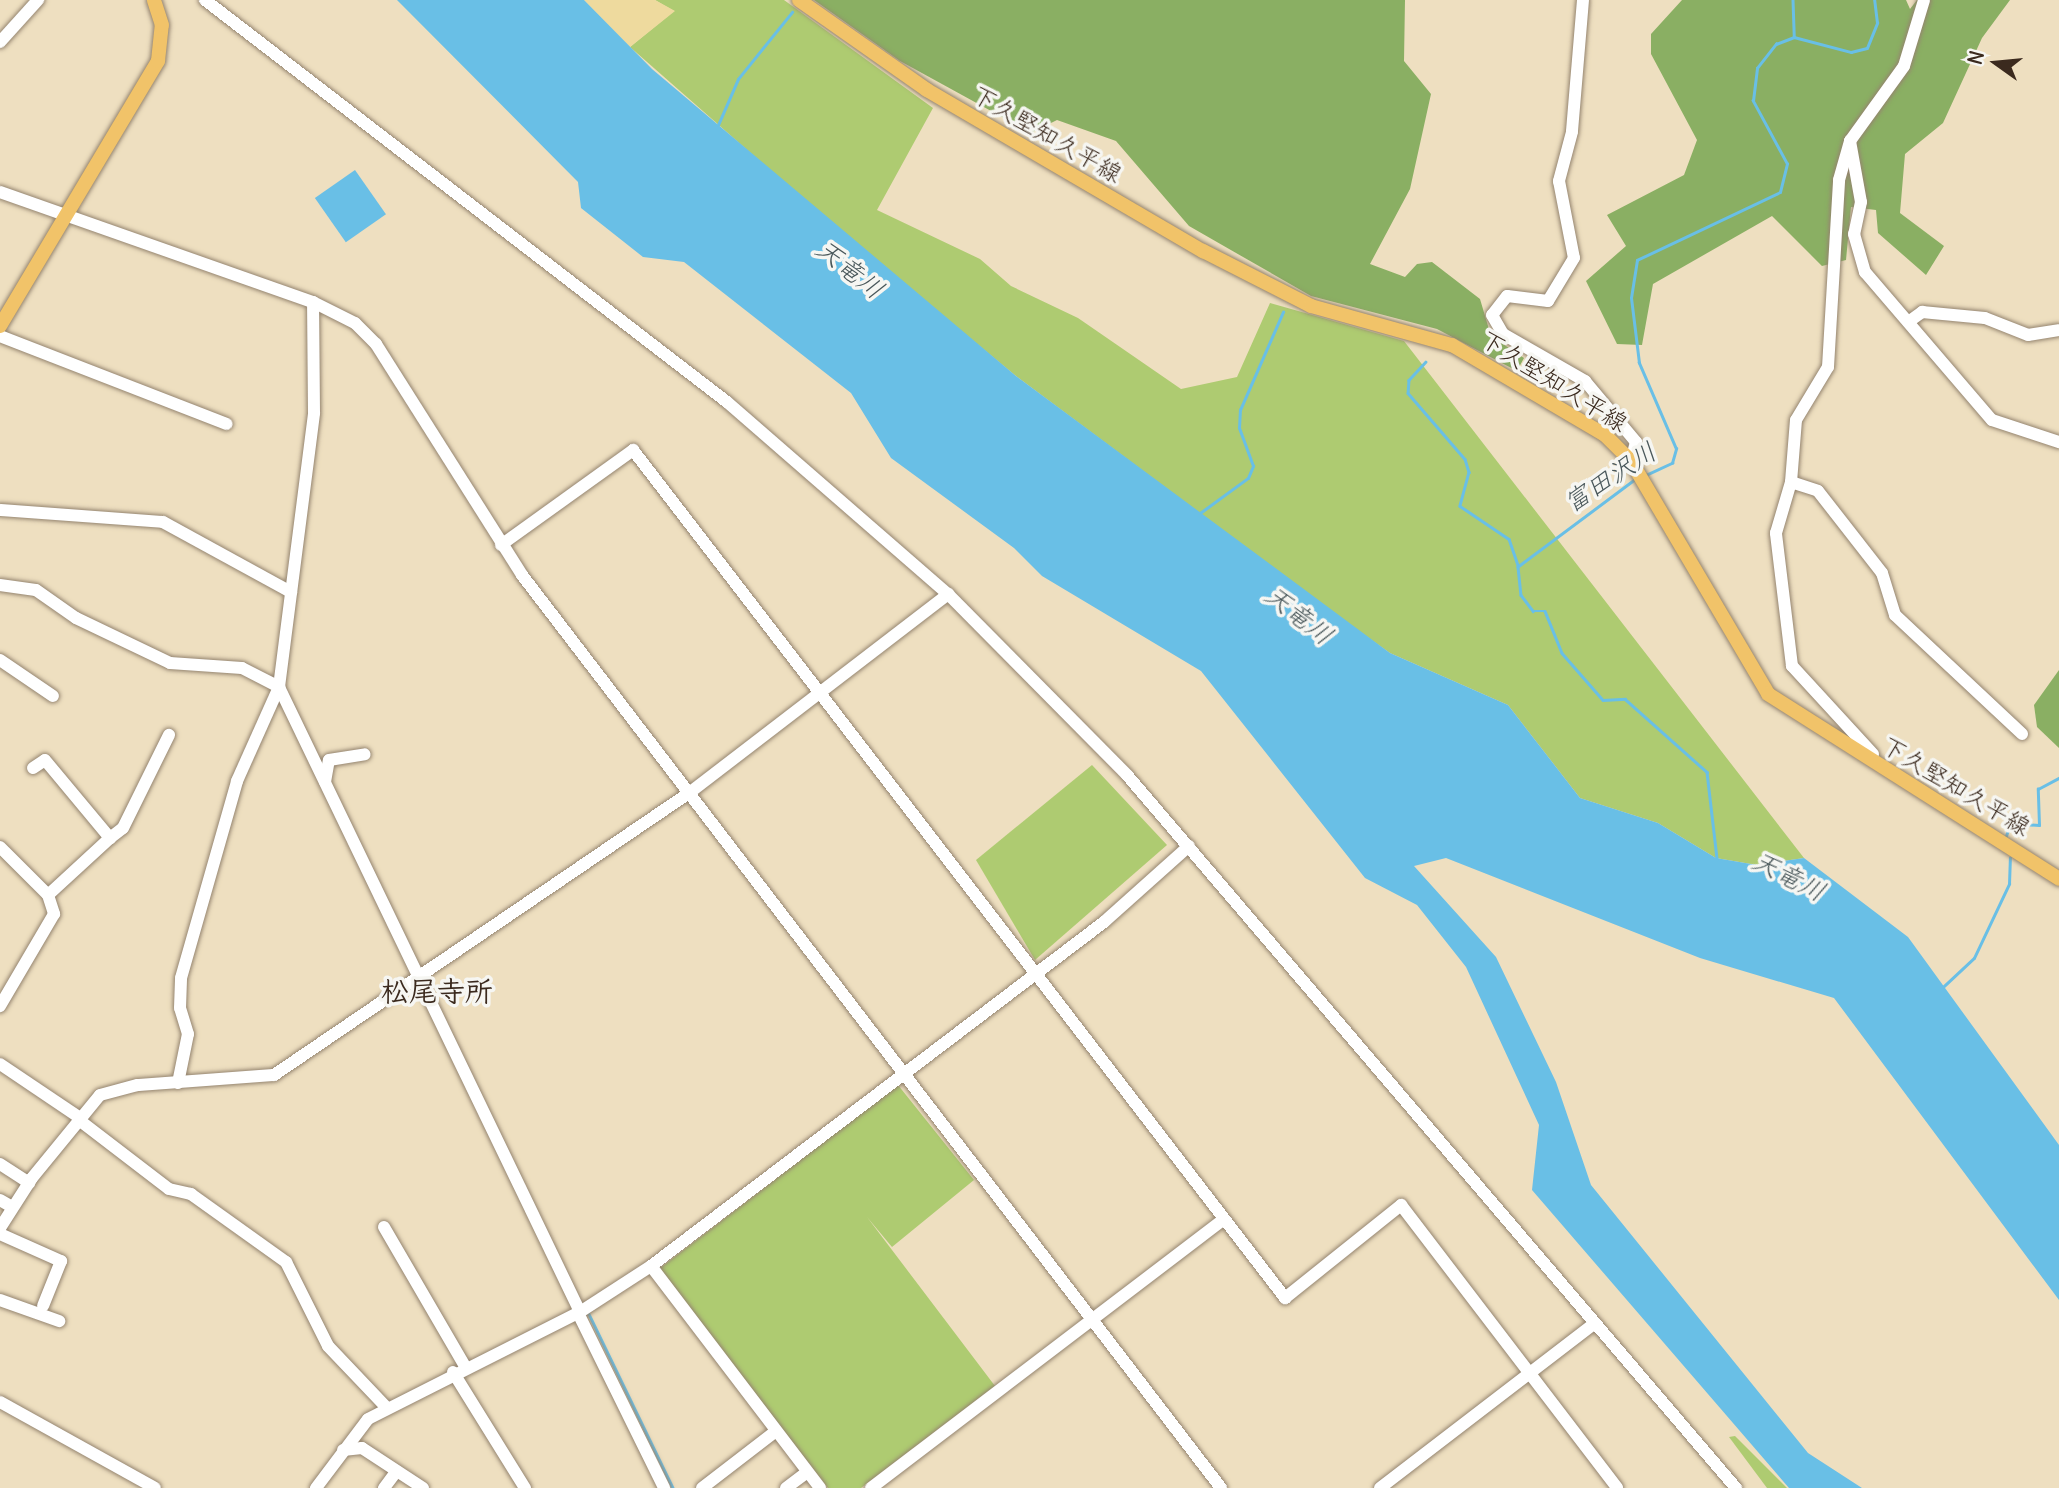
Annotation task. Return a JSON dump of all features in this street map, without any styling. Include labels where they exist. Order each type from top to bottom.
[{"type":"main road","points":[[0,326],[158,61],[162,25],[154,0]]},
{"type":"main road","name":"下久堅知久平線","points":[[799,0],[927,90],[1203,251],[1311,306],[1450,344],[1487,362],[1605,435],[1634,465],[1760,684],[1785,708],[2059,879]]},
{"type":"street","points":[[0,42],[38,0]]},
{"type":"street","points":[[205,0],[727,402],[948,594],[1189,846],[1736,1488]]},
{"type":"street","points":[[1583,0],[1572,132],[1559,181],[1574,258],[1548,301],[1507,296],[1492,315],[1503,334],[1585,381],[1636,442],[1634,465]]},
{"type":"street","points":[[1882,769],[1792,666],[1775,560],[1791,482],[1796,420],[1828,367],[1839,180],[1850,141],[1904,66],[1924,0]]},
{"type":"street","points":[[1850,141],[1861,202],[1854,234],[1858,256],[1872,282],[1911,320],[1992,420],[2059,442]]},
{"type":"street","points":[[0,192],[313,302],[355,323],[376,344],[501,545],[1221,1488]]},
{"type":"street","points":[[178,1083],[188,1034],[180,1008],[181,978],[237,781],[279,687],[314,413],[313,302]]},
{"type":"street","points":[[1911,320],[1922,312],[1985,318],[2028,335],[2059,330]]},
{"type":"street","points":[[0,336],[227,425]]},
{"type":"street","points":[[501,545],[633,450],[821,692],[1034,975],[1285,1298],[1401,1205],[1617,1488]]},
{"type":"street","points":[[1791,482],[1818,491],[1882,573],[1895,615],[2022,734]]},
{"type":"street","points":[[0,510],[163,522],[290,592]]},
{"type":"street","points":[[0,585],[36,590],[76,618],[170,663],[242,668],[279,687],[664,1488]]},
{"type":"street","points":[[0,1228],[29,1183],[80,1119],[108,1092],[274,1075],[689,793],[948,594]]},
{"type":"street","points":[[0,660],[52,695]]},
{"type":"street","points":[[48,895],[123,828],[169,734]]},
{"type":"street","points":[[325,782],[329,760],[365,754]]},
{"type":"street","points":[[33,768],[45,760],[110,838]]},
{"type":"street","points":[[320,1487],[343,1450],[386,1407],[459,1369],[579,1313],[651,1266],[1034,975],[1189,846]]},
{"type":"street","points":[[0,847],[48,895],[54,914],[0,1006]]},
{"type":"street","points":[[0,1064],[80,1119],[169,1189],[191,1194],[286,1262],[328,1346],[386,1407]]},
{"type":"street","points":[[0,1164],[29,1183]]},
{"type":"street","points":[[0,1200],[12,1207]]},
{"type":"street","points":[[871,1488],[1223,1220]]},
{"type":"street","points":[[384,1227],[525,1488]]},
{"type":"street","points":[[0,1234],[61,1261],[43,1306]]},
{"type":"street","points":[[651,1266],[820,1488]]},
{"type":"street","points":[[0,1300],[59,1321]]},
{"type":"street","points":[[1380,1488],[1595,1323]]},
{"type":"street","points":[[0,1402],[155,1488]]},
{"type":"street","points":[[702,1488],[776,1431]]},
{"type":"street","points":[[343,1450],[362,1448],[423,1488]]},
{"type":"street","points":[[384,1488],[397,1471]]},
{"type":"street","points":[[786,1488],[807,1472]]},
{"type":"green space","points":[[655,0],[784,0],[933,108],[877,210],[980,259],[1011,286],[1078,318],[1181,389],[1237,377],[1270,303],[1404,341],[1804,858],[1757,865],[1716,858],[1658,823],[1580,798],[1508,705],[1390,653],[1335,614],[1016,376],[828,221],[630,47],[674,11]]},
{"type":"green space","points":[[814,0],[1405,0],[1404,61],[1431,94],[1410,189],[1370,264],[1405,277],[1417,264],[1432,262],[1480,299],[1491,336],[1524,358],[1517,371],[1437,329],[1311,296],[1189,226],[1116,141],[1057,120],[1031,133],[900,61]]},
{"type":"green space","points":[[1682,0],[1906,0],[1910,9],[1917,0],[2010,0],[1982,38],[1943,123],[1905,154],[1900,213],[1944,246],[1926,275],[1878,233],[1876,210],[1851,207],[1846,260],[1822,266],[1772,216],[1653,284],[1642,345],[1617,344],[1586,281],[1626,246],[1607,215],[1684,175],[1697,140],[1651,54],[1651,34]]},
{"type":"green space","points":[[2059,670],[2059,748],[2037,727],[2034,705]]},
{"type":"green space","points":[[1092,765],[1167,845],[1035,960],[976,860]]},
{"type":"green space","points":[[898,1085],[974,1180],[892,1247],[867,1217],[995,1386],[861,1488],[828,1488],[659,1269]]},
{"type":"green space","points":[[1735,1436],[1787,1488],[1767,1488],[1729,1437]]},
{"type":"sand","points":[[584,0],[655,0],[675,11],[630,47]]},
{"type":"water","name":"天竜川","points":[[397,0],[584,0],[652,69],[1016,376],[1390,653],[1508,705],[1580,798],[1658,823],[1716,858],[1757,865],[1804,858],[1908,937],[2059,1145],[2059,1300],[1834,998],[1700,958],[1446,858],[1414,866],[1496,957],[1556,1082],[1591,1185],[1808,1453],[1862,1488],[1789,1488],[1532,1190],[1539,1125],[1466,967],[1417,905],[1365,878],[1201,671],[1042,576],[1014,548],[891,458],[851,393],[684,262],[643,257],[581,208],[578,182]]},
{"type":"water","points":[[355,170],[386,214],[346,242],[315,198]]},
{"type":"waterway","points":[[1793,0],[1794,37]]},
{"type":"waterway","name":"富田沢川","points":[[1646,475],[1672,463],[1676,449],[1639,363],[1631,298],[1637,260],[1780,192],[1787,164],[1753,101],[1757,68],[1776,44],[1794,37],[1851,52],[1867,48],[1877,23],[1874,0]]},
{"type":"waterway","points":[[718,125],[738,79],[792,12]]},
{"type":"waterway","points":[[1200,513],[1248,478],[1253,466],[1239,428],[1240,410],[1283,312]]},
{"type":"waterway","points":[[1426,362],[1409,380],[1408,393],[1465,459],[1469,472],[1460,506],[1509,539],[1518,565]]},
{"type":"waterway","name":"富田沢川","points":[[1636,479],[1518,567],[1521,595],[1533,611],[1545,611],[1562,653],[1603,700],[1625,699],[1707,772],[1717,859]]},
{"type":"waterway","points":[[2006,836],[2010,823],[2039,825],[2038,789],[2059,778]]},
{"type":"waterway","points":[[1943,987],[1974,958],[2009,884],[2010,858]]},
{"type":"waterway","points":[[589,1314],[673,1488]]},
{"type":"district","name":"松尾寺所","points":[[437,991]]}]
